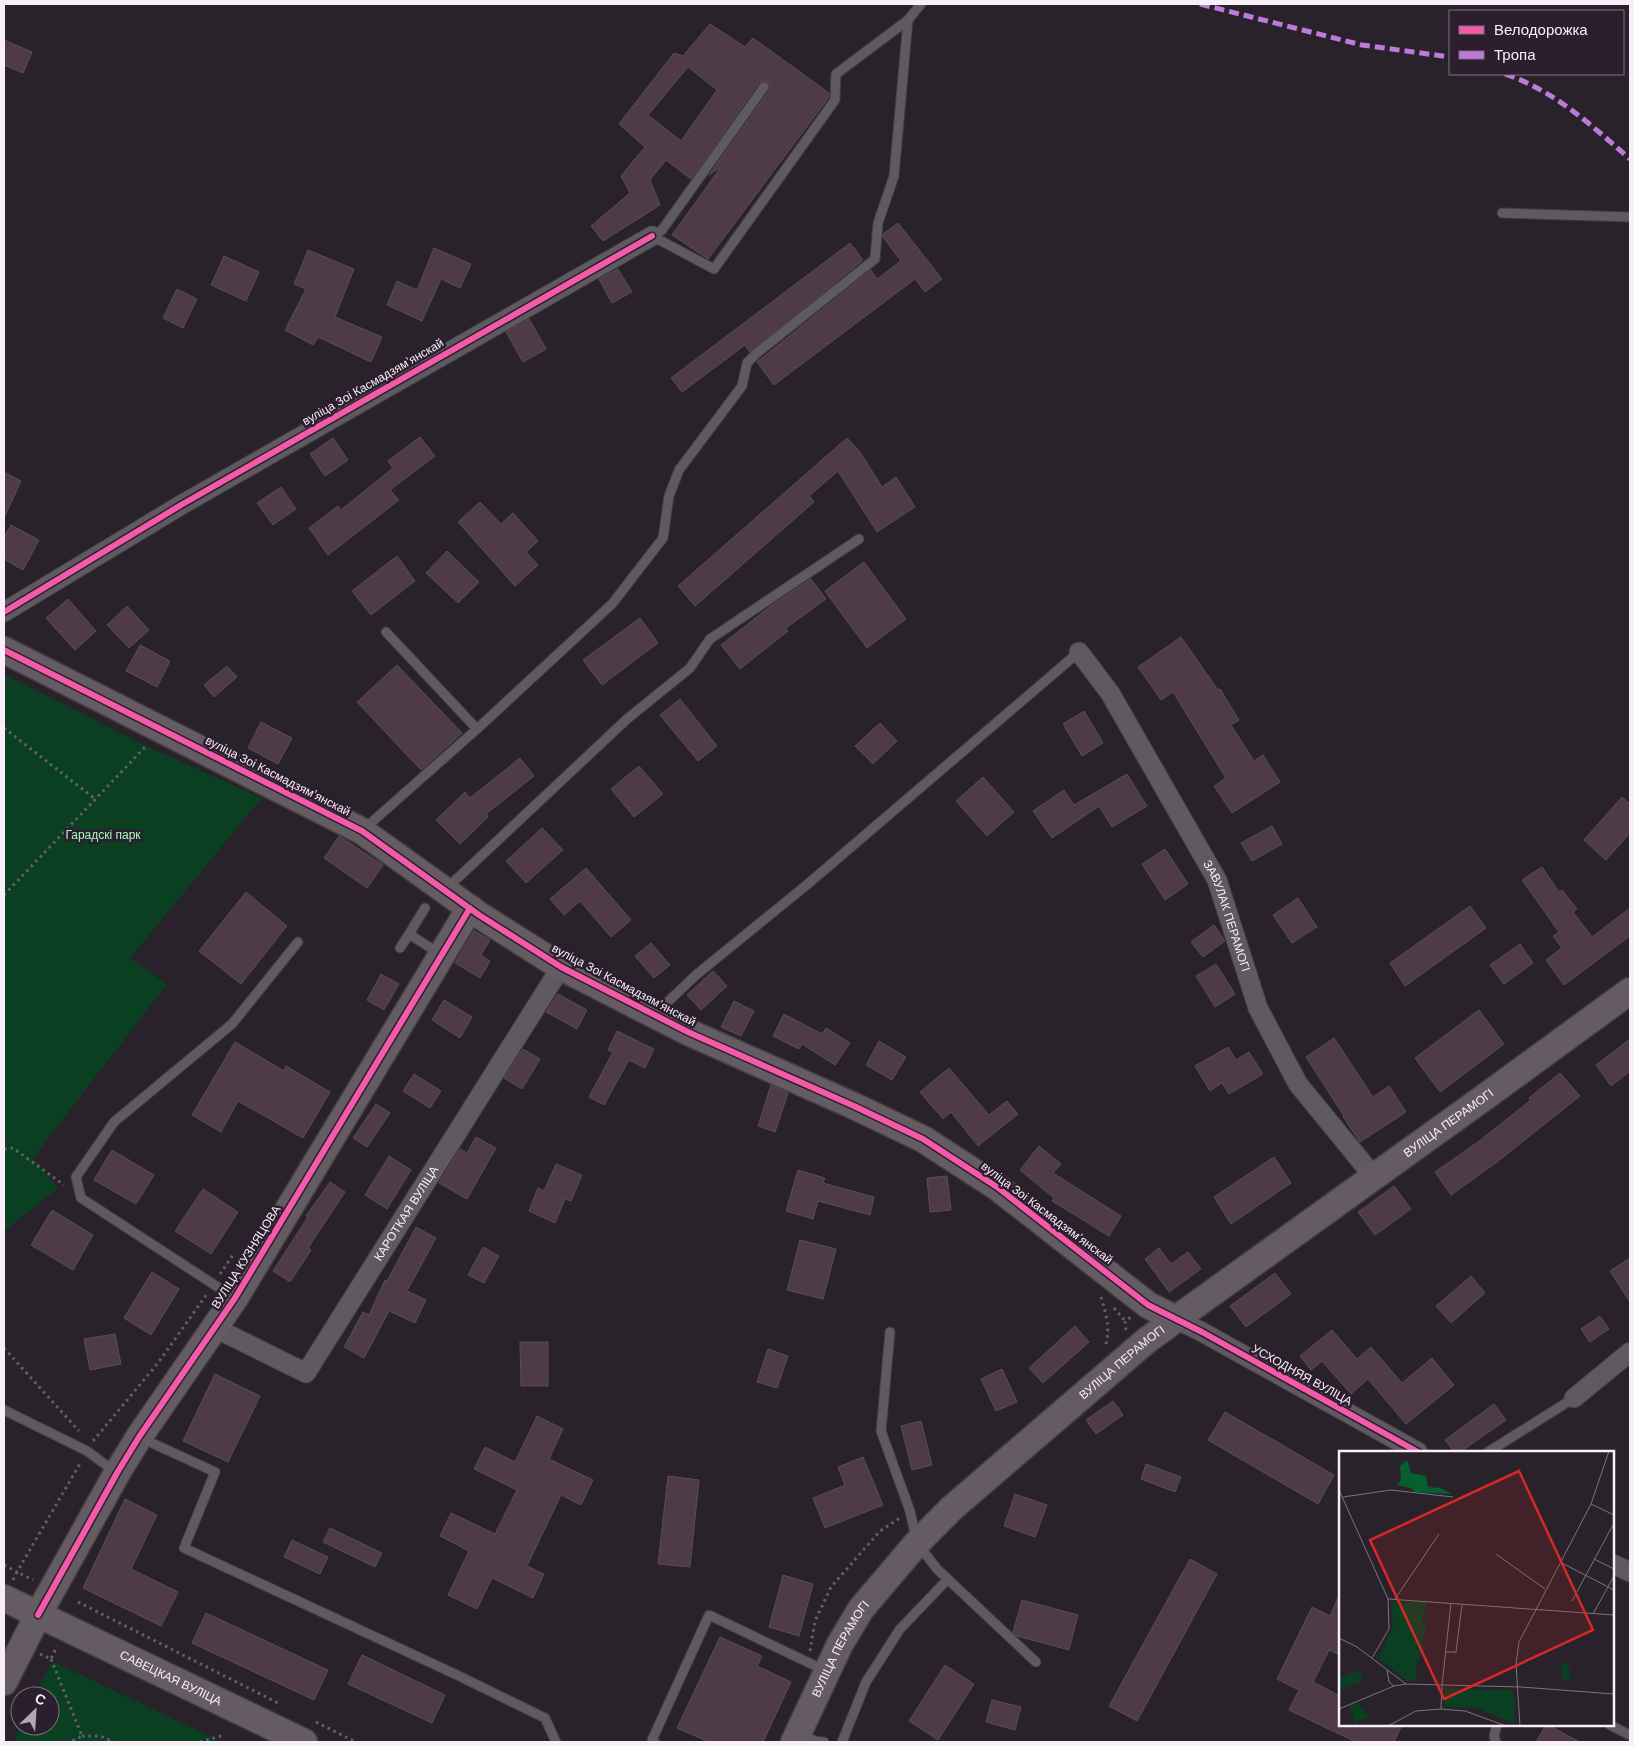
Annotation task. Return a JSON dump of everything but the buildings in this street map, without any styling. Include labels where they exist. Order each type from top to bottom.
[{"type":"street","name":"вуліца Зоі Касмадзямʼянскай","points":[[4,612],[181,505],[652,236]]},
{"type":"street","name":"вуліца Зоі Касмадзямʼянскай","points":[[4,650],[362,831],[470,908],[561,967],[688,1032],[923,1139],[997,1187],[1148,1304],[1176,1319]]},
{"type":"street","name":"ЗАВУЛАК ПЕРАМОГІ","points":[[1079,652],[1110,693],[1216,880],[1258,1008],[1298,1084],[1374,1177]]},
{"type":"street","name":"ВУЛІЦА КУЗНЯЦОВА","points":[[4,1682],[38,1615],[117,1473],[139,1437],[235,1298],[470,908]]},
{"type":"street","name":"КАРОТКАЯ ВУЛІЦА","points":[[215,1328],[306,1373],[561,967]]},
{"type":"street","name":"ВУЛІЦА ПЕРАМОГІ","points":[[796,1737],[827,1671],[861,1609],[917,1543],[952,1508],[1146,1342],[1176,1319],[1628,998]]},
{"type":"street","name":"УСХОДНЯЯ ВУЛІЦА","points":[[1176,1319],[1416,1451]]},
{"type":"street","points":[[1574,1398],[1630,1352]]},
{"type":"street","points":[[1614,1564],[1630,1572]]},
{"type":"street","name":"САВЕЦКАЯ ВУЛІЦА","points":[[4,1598],[38,1615],[308,1731]]},
{"type":"lane","points":[[652,236],[714,269],[835,100],[836,74],[908,20],[921,4]]},
{"type":"lane","points":[[362,831],[477,729],[612,604],[662,538],[669,496],[679,470],[742,386],[747,364],[757,353],[875,259],[878,223],[894,176],[908,20]]},
{"type":"lane","points":[[652,236],[662,230],[764,87]]},
{"type":"lane","points":[[1502,213],[1630,217]]},
{"type":"lane","points":[[445,890],[626,719],[690,668],[710,639],[859,539]]},
{"type":"lane","points":[[386,632],[477,729]]},
{"type":"lane","points":[[655,1015],[696,975],[809,883],[1079,652]]},
{"type":"lane","points":[[400,948],[425,908]]},
{"type":"lane","points":[[409,934],[442,955]]},
{"type":"lane","points":[[235,1298],[81,1198],[76,1177],[114,1122],[232,1024],[298,942]]},
{"type":"lane","points":[[890,1332],[881,1431],[910,1511],[917,1543],[948,1579],[1036,1662]]},
{"type":"lane","points":[[1490,1451],[1574,1398]]},
{"type":"lane","points":[[4,1410],[87,1452],[117,1473]]},
{"type":"lane","points":[[139,1437],[215,1472],[184,1548],[545,1718],[556,1742]]},
{"type":"lane","points":[[842,1742],[866,1682],[900,1629],[948,1579]]},
{"type":"lane","points":[[655,1742],[652,1740],[709,1615],[827,1671]]},
{"type":"lane","points":[[1496,1742],[1494,1736],[1497,1726]]},
{"type":"lane","points":[[1612,1726],[1630,1735]]},
{"type":"lane","points":[[796,1737],[824,1742]]},
{"type":"path","points":[[4,728],[95,799]]},
{"type":"path","points":[[4,894],[152,740]]},
{"type":"path","points":[[4,1149],[13,1148],[81,1198]]},
{"type":"path","points":[[1100,1291],[1108,1323],[1108,1339],[1104,1351]]},
{"type":"path","points":[[4,1348],[84,1437]]},
{"type":"path","points":[[4,1565],[17,1572]]},
{"type":"path","points":[[78,1602],[286,1707]]},
{"type":"path","points":[[51,1659],[82,1736]]},
{"type":"path","points":[[308,1731],[356,1742]]},
{"type":"path","points":[[200,1742],[224,1735]]},
{"type":"path","points":[[70,1742],[82,1736],[100,1736],[114,1742]]},
{"type":"green space","name":"Гарадскі парк","points":[[4,674],[146,746],[262,798],[130,958],[167,984],[33,1158],[58,1188],[4,1231]]},
{"type":"green space","points":[[52,1661],[222,1742],[13,1742],[16,1736],[60,1736],[60,1686],[40,1686]]},
{"type":"marked path","points":[[1200,4],[1362,45],[1449,57]]},
{"type":"marked path","points":[[1508,75],[1556,99],[1572,110],[1630,159]]},
{"type":"cycle path","points":[[4,612],[181,505],[652,236]]},
{"type":"cycle path","points":[[4,650],[362,831],[479,915],[561,967],[688,1032],[923,1139],[997,1187],[1148,1305],[1202,1332],[1416,1451]]},
{"type":"cycle path","points":[[38,1615],[117,1473],[139,1437],[235,1298],[470,908]]}]
